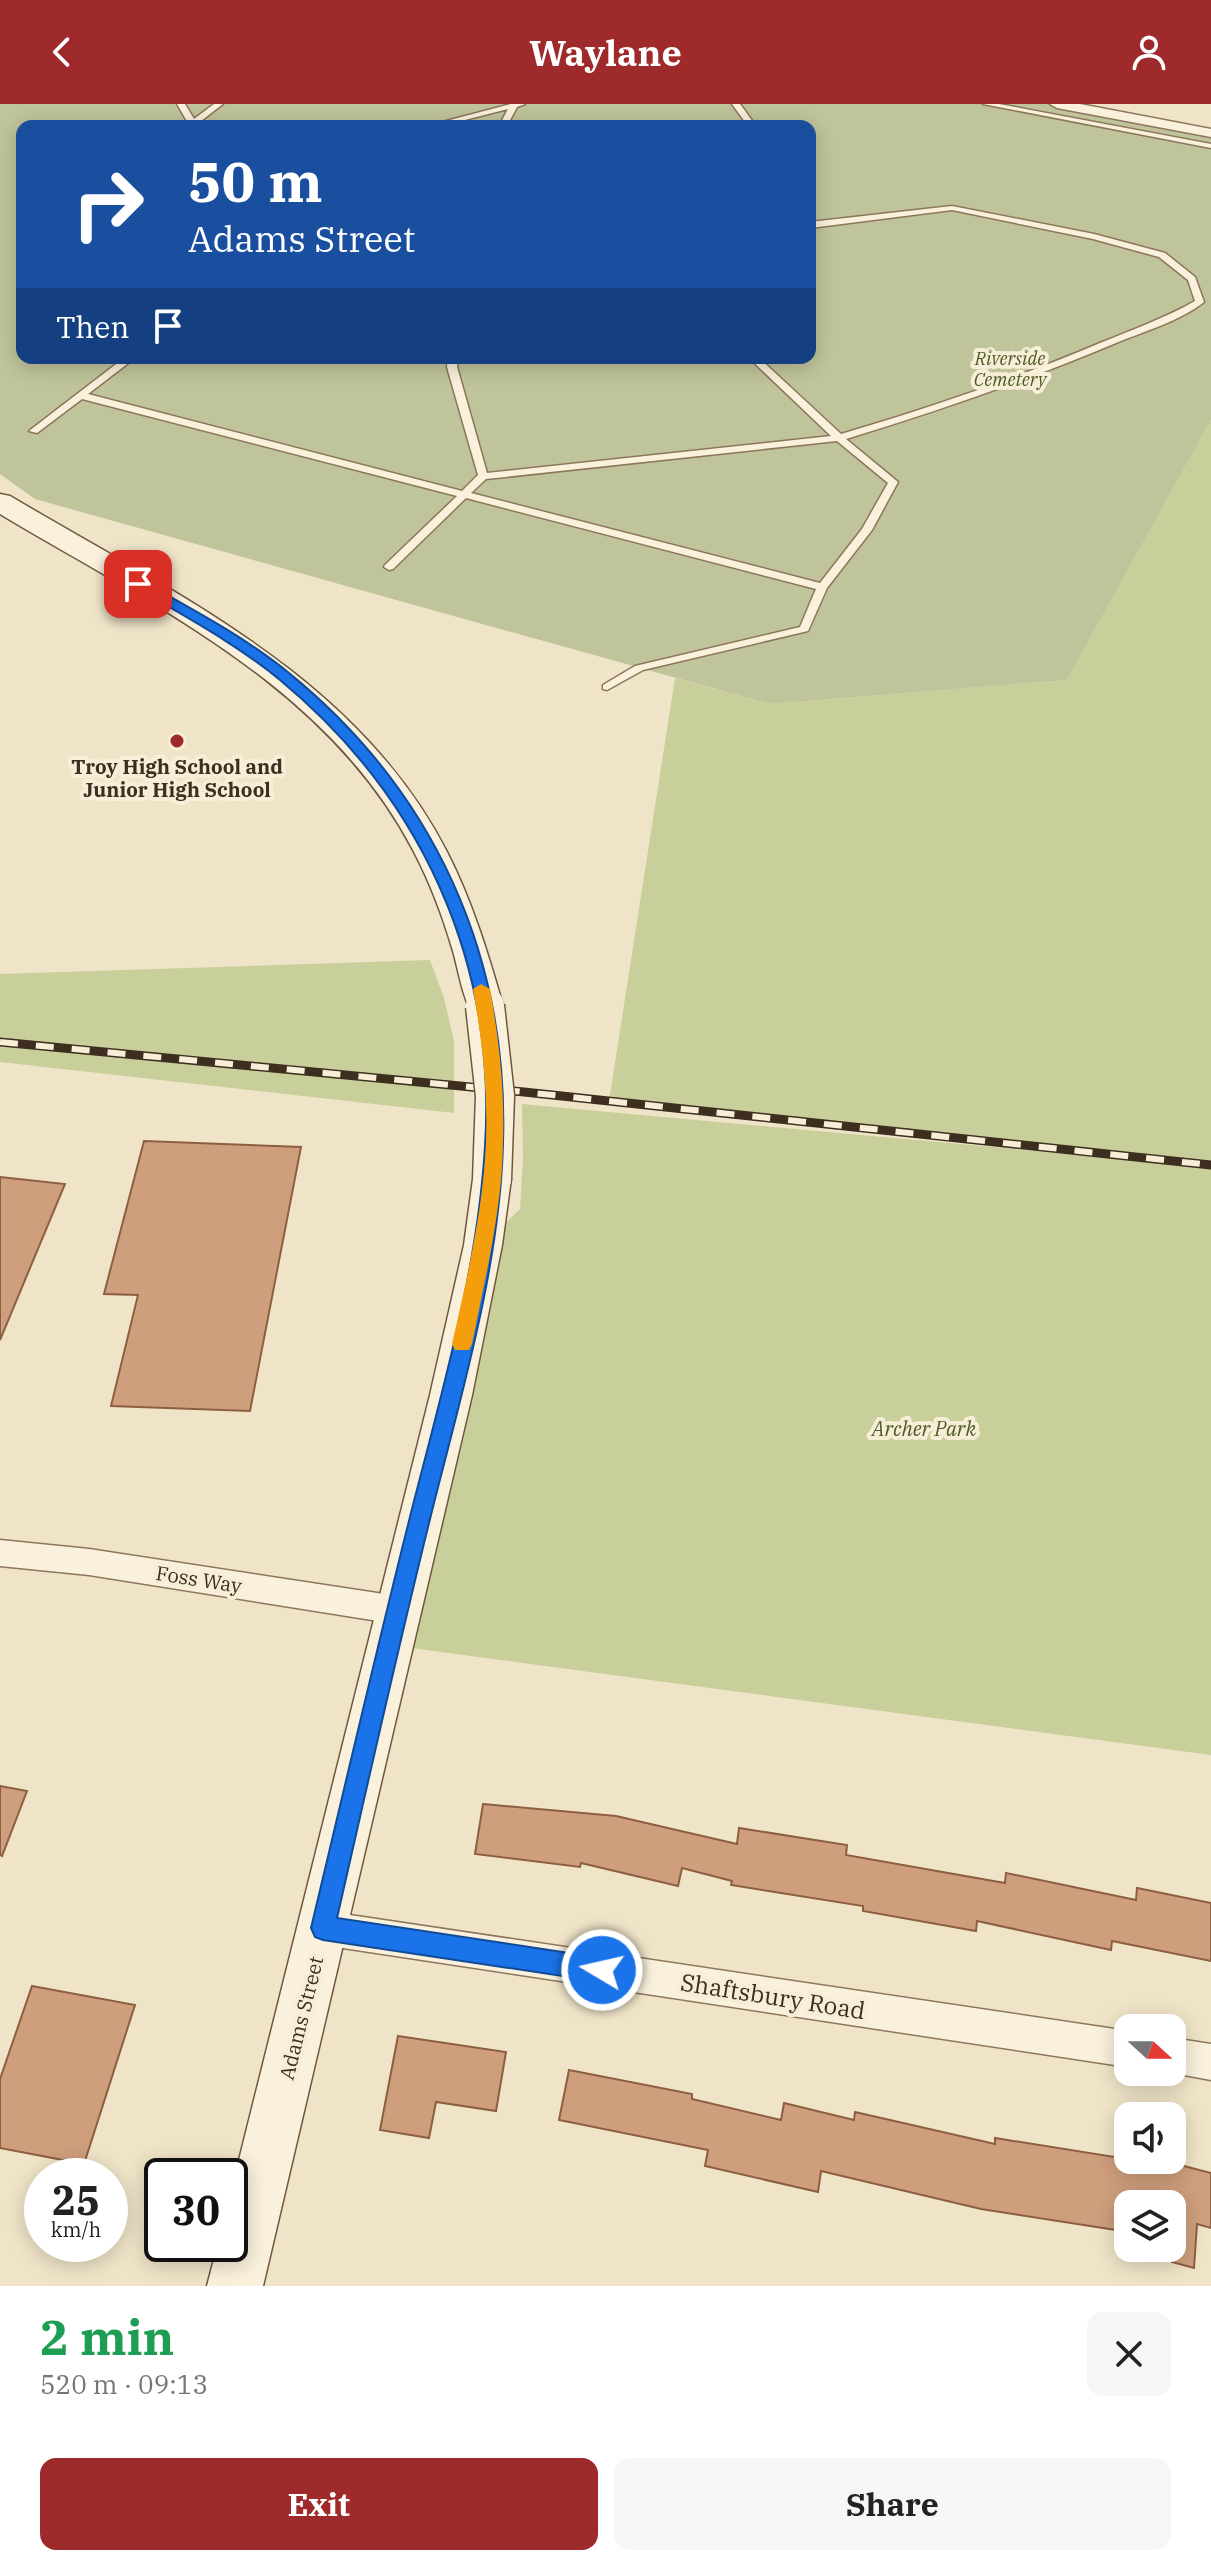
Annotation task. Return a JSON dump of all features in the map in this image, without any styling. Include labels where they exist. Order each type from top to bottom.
[{"type":"street","points":[[1057,104],[1211,133]]},
{"type":"street","name":"Adams Street","points":[[0,502],[251,652],[283,675],[340,726],[391,785],[432,852],[464,925],[485,1006],[495,1096],[492,1179],[483,1245],[451,1395],[235,2286]]},
{"type":"street","name":"Foss Way","points":[[0,1553],[89,1562],[397,1610]]},
{"type":"street","name":"Shaftsbury Road","points":[[323,1928],[1114,2047]]},
{"type":"street","points":[[1186,2058],[1211,2062]]},
{"type":"lane","points":[[198,120],[219,104]]},
{"type":"lane","points":[[454,120],[517,104]]},
{"type":"lane","points":[[987,104],[1211,146]]},
{"type":"lane","points":[[389,567],[483,476],[839,438],[944,406],[1054,366],[1200,302],[1192,279],[1162,255],[1094,237],[952,208],[816,224]]},
{"type":"lane","points":[[34,431],[123,364]]},
{"type":"lane","points":[[452,364],[483,476]]},
{"type":"lane","points":[[607,687],[639,668],[804,629],[822,587],[867,530],[893,482],[839,438],[760,364]]},
{"type":"lane","points":[[83,396],[822,587]]},
{"type":"green space","name":"Riverside Cemetery","points":[[0,104],[1057,104],[1211,133],[1211,420],[1067,680],[769,704],[35,499],[0,474]]},
{"type":"green space","points":[[1211,420],[1211,1165],[609,1101],[675,678],[769,704],[1067,680]]},
{"type":"green space","points":[[430,960],[444,998],[454,1041],[454,1113],[0,1062],[0,974]]},
{"type":"green space","name":"Archer Park","points":[[522,1104],[1211,1167],[1211,1755],[389,1645],[483,1245],[520,1209]]},
{"type":"building","points":[[144,1141],[301,1147],[250,1411],[111,1406],[138,1295],[104,1294]]},
{"type":"building","points":[[0,1177],[65,1184],[0,1340]]},
{"type":"building","points":[[0,1786],[27,1791],[2,1856],[0,1855]]},
{"type":"building","points":[[483,1804],[616,1816],[737,1844],[739,1828],[847,1845],[846,1855],[1005,1883],[1006,1873],[1136,1900],[1137,1888],[1211,1903],[1211,1961],[1112,1941],[1111,1950],[977,1921],[976,1931],[863,1911],[863,1906],[731,1885],[732,1881],[682,1868],[678,1886],[581,1863],[580,1867],[475,1854]]},
{"type":"building","points":[[32,1986],[135,2005],[86,2158],[52,2158],[0,2148],[0,2079]]},
{"type":"building","points":[[398,2036],[506,2052],[496,2111],[436,2102],[429,2138],[380,2130]]},
{"type":"building","points":[[569,2070],[692,2094],[692,2099],[781,2120],[784,2103],[854,2120],[855,2112],[995,2144],[995,2138],[1114,2157],[1114,2174],[1186,2174],[1186,2166],[1211,2173],[1211,2228],[1197,2224],[1194,2268],[1172,2262],[1186,2262],[1186,2190],[1114,2190],[1114,2230],[981,2209],[821,2171],[818,2192],[705,2166],[708,2150],[559,2120]]},
{"type":"railway","points":[[0,1042],[524,1092],[1211,1165]]},
{"type":"slow traffic","points":[[462,1344],[483,1245],[495,1144],[492,1050],[481,989]]},
{"type":"place","name":"Troy High School and Junior High School","points":[[177,741]]},
{"type":"route","points":[[138,584],[218,630],[283,675],[340,726],[391,785],[432,852],[464,925],[485,1006],[492,1050],[495,1144],[483,1245],[451,1395],[323,1928],[602,1970]]}]
